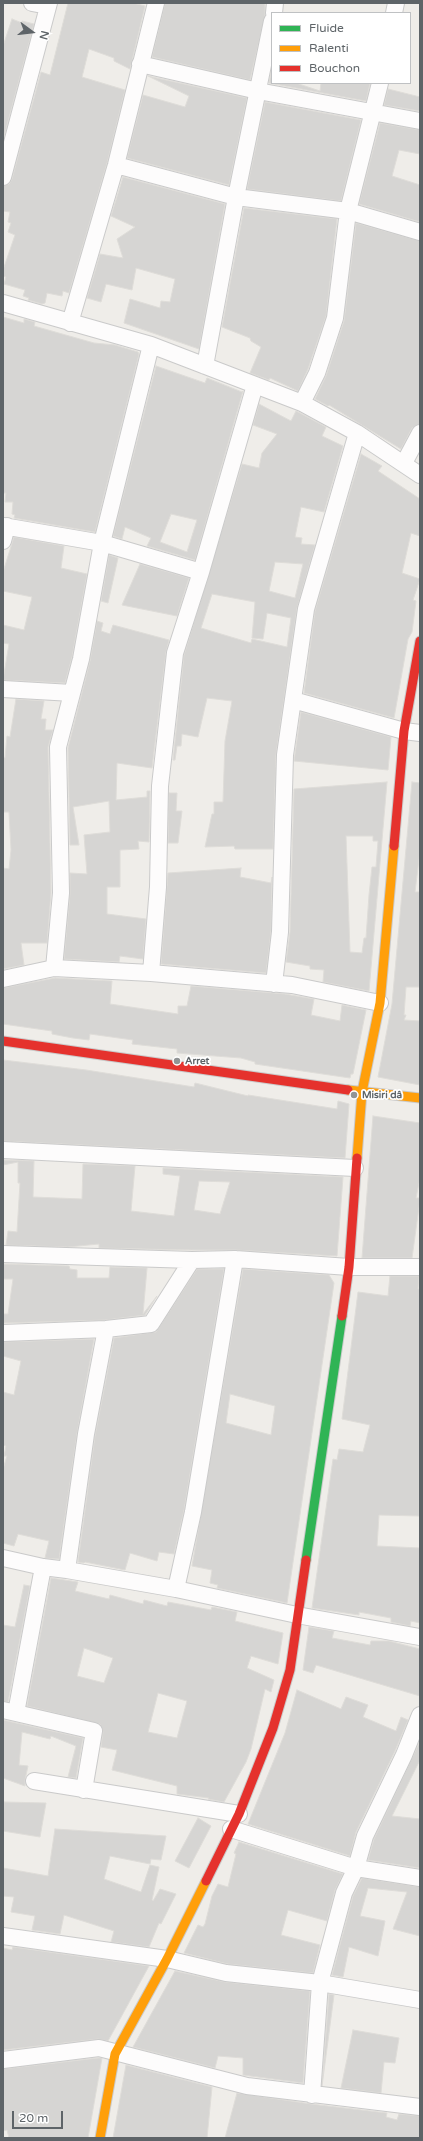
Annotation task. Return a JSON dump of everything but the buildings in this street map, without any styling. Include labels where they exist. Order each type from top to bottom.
[{"type":"street","points":[[3,177],[49,5],[32,3]]},
{"type":"street","points":[[70,323],[116,165],[156,3]]},
{"type":"street","points":[[205,366],[236,197],[271,26]]},
{"type":"street","points":[[140,64],[258,91],[420,122]]},
{"type":"street","points":[[302,403],[317,372],[335,318],[348,211],[374,113],[380,84]]},
{"type":"street","points":[[116,165],[236,197],[348,211],[420,232]]},
{"type":"street","points":[[3,303],[151,345],[302,403],[357,433],[420,475]]},
{"type":"street","points":[[54,968],[61,893],[58,747],[81,659],[102,543],[151,345]]},
{"type":"street","points":[[151,973],[158,887],[160,786],[175,653],[201,572],[255,385]]},
{"type":"street","points":[[274,984],[280,932],[285,755],[306,610],[357,433]]},
{"type":"street","points":[[404,463],[420,433]]},
{"type":"street","points":[[4,531],[102,543],[201,572]]},
{"type":"street","points":[[100,2138],[116,2054],[167,1959],[230,1829],[239,1814],[273,1728],[290,1670],[348,1267],[362,1092],[380,1003],[412,732],[420,641]]},
{"type":"street","points":[[3,689],[72,693]]},
{"type":"street","points":[[293,700],[412,732]]},
{"type":"street","points":[[3,979],[54,968],[151,973],[292,985],[380,1003]]},
{"type":"street","points":[[3,1041],[362,1092],[420,1098]]},
{"type":"street","points":[[3,1150],[355,1168]]},
{"type":"street","points":[[3,1254],[192,1260],[235,1259],[348,1267],[420,1267]]},
{"type":"street","points":[[176,1590],[194,1505],[235,1259]]},
{"type":"street","points":[[3,1333],[106,1328],[151,1324],[192,1260]]},
{"type":"street","points":[[67,1570],[86,1434],[106,1328]]},
{"type":"street","points":[[3,1558],[43,1567],[176,1590],[297,1615],[420,1637]]},
{"type":"street","points":[[43,1567],[9,1711],[94,1731],[84,1790]]},
{"type":"street","points":[[312,2095],[320,1983],[344,1892],[356,1868],[365,1836],[404,1755],[420,1715]]},
{"type":"street","points":[[34,1781],[239,1814]]},
{"type":"street","points":[[230,1829],[356,1868],[420,1878]]},
{"type":"street","points":[[3,1936],[167,1959],[226,1973],[320,1983],[420,2000]]},
{"type":"street","points":[[3,2060],[99,2048],[116,2054],[197,2072],[247,2086],[420,2107]]},
{"type":"traffic: fast","points":[[306,1560],[342,1316]]},
{"type":"traffic: slow","points":[[357,1158],[362,1092],[380,1003],[394,846]]},
{"type":"traffic: slow","points":[[348,1090],[420,1098]]},
{"type":"traffic: slow","points":[[100,2138],[115,2054],[167,1959],[206,1881]]},
{"type":"traffic: jam","points":[[394,846],[404,731],[420,641]]},
{"type":"traffic: jam","points":[[3,1041],[348,1090]]},
{"type":"traffic: jam","points":[[342,1316],[349,1267],[357,1158]]},
{"type":"traffic: jam","points":[[206,1881],[239,1814],[273,1728],[290,1670],[306,1560]]},
{"type":"place","name":"Arret","points":[[177,1061]]},
{"type":"place","name":"Misiri dâ","points":[[354,1095]]}]
